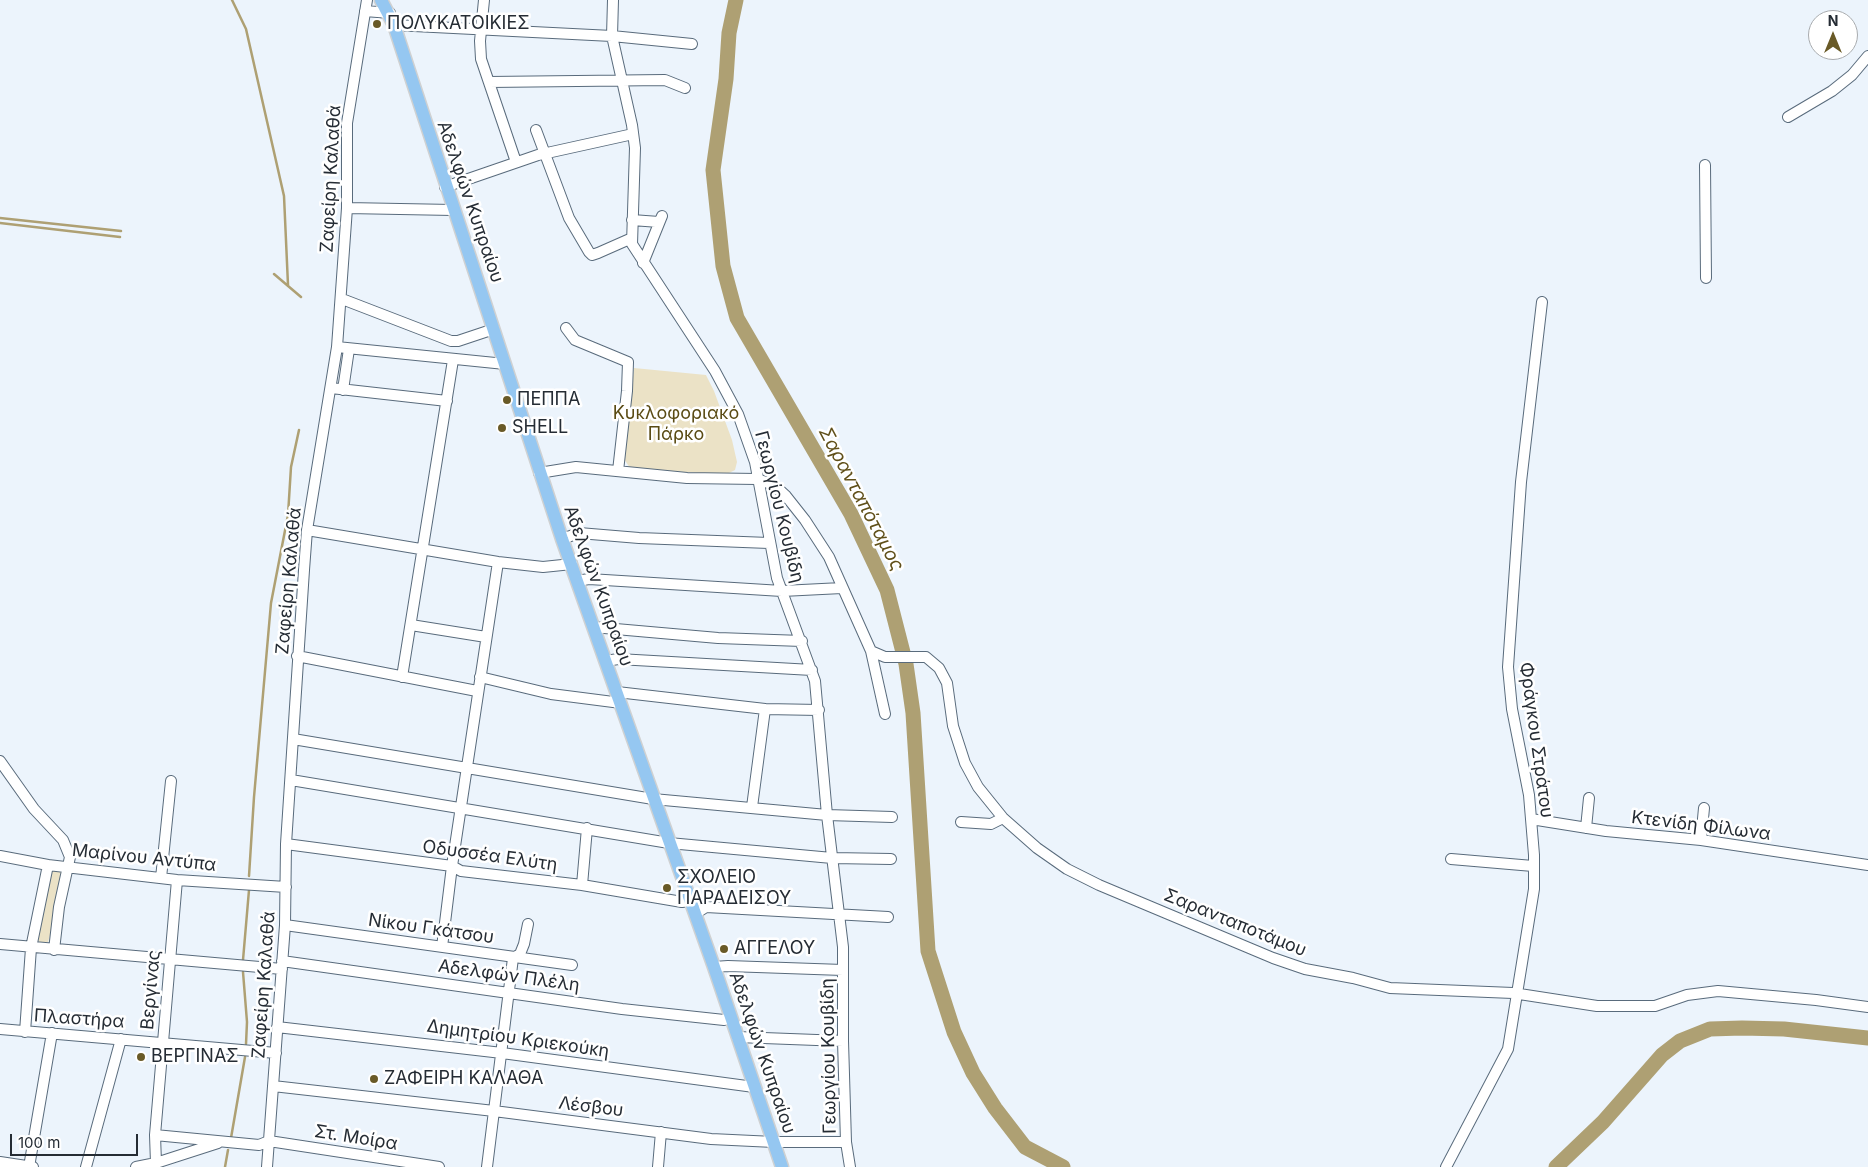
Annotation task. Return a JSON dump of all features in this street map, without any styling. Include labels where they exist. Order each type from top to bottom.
[{"type":"main road","name":"Αδελφών Κυπραίου","points":[[381,0],[392,19]]},
{"type":"main road","name":"Αδελφών Κυπραίου","points":[[389,0],[392,19],[445,187],[494,329],[539,473],[689,901],[714,967],[782,1167]]},
{"type":"street","name":"Ζαφείρη Καλαθά","points":[[268,1167],[276,1027],[285,925],[286,844],[290,780],[308,530],[337,347],[342,299],[347,208],[347,123],[367,0]]},
{"type":"street","points":[[484,0],[481,29],[481,59],[516,162]]},
{"type":"street","name":"Γεωργίου Κουβίδη","points":[[613,0],[612,36],[633,134],[632,244],[715,371],[738,414],[755,462],[769,543],[782,591],[812,670],[818,710],[827,815],[843,947],[846,1142],[850,1167]]},
{"type":"street","points":[[366,11],[392,19],[481,29],[612,36],[692,44]]},
{"type":"street","points":[[1788,118],[1832,91],[1852,75],[1868,56]]},
{"type":"street","points":[[489,82],[665,80],[685,88]]},
{"type":"street","points":[[536,130],[569,218],[589,252],[592,254],[598,253],[632,238]]},
{"type":"street","points":[[445,187],[516,162],[633,134]]},
{"type":"street","points":[[1705,165],[1706,278]]},
{"type":"street","points":[[347,208],[454,210]]},
{"type":"street","points":[[632,220],[661,219],[649,253],[643,263]]},
{"type":"street","points":[[342,299],[451,341],[458,341],[494,329]]},
{"type":"street","name":"Φράγκου Στράτου","points":[[1446,1167],[1508,1049],[1534,889],[1531,819],[1525,775],[1512,709],[1508,666],[1520,482],[1542,302]]},
{"type":"street","points":[[566,328],[574,340],[628,362],[628,390],[618,471]]},
{"type":"street","points":[[337,347],[505,364]]},
{"type":"street","points":[[343,390],[349,349]]},
{"type":"street","points":[[402,677],[454,360]]},
{"type":"street","points":[[331,388],[447,401]]},
{"type":"street","points":[[539,473],[576,467],[687,478],[757,478],[766,480],[780,490],[805,520],[829,557],[871,651],[885,714]]},
{"type":"street","points":[[308,530],[543,568],[572,564]]},
{"type":"street","points":[[562,539],[579,533],[639,538],[769,543]]},
{"type":"street","points":[[442,947],[466,766],[498,562]]},
{"type":"street","points":[[577,582],[589,579],[782,591],[842,588]]},
{"type":"street","points":[[411,625],[486,637]]},
{"type":"street","points":[[594,626],[718,638],[802,641]]},
{"type":"street","name":"Σαρανταποτάμου","points":[[871,651],[878,656],[926,657],[933,662],[945,678],[954,732],[965,763],[978,787],[1003,818],[1037,848],[1067,869],[1099,885],[1292,965],[1403,990],[1494,992],[1598,1006],[1655,1006],[1687,995],[1718,991],[1787,997],[1868,1008]]},
{"type":"street","points":[[298,656],[477,691]]},
{"type":"street","points":[[606,661],[618,660],[812,670]]},
{"type":"street","points":[[480,677],[551,694],[818,710]]},
{"type":"street","points":[[752,807],[764,708]]},
{"type":"street","points":[[293,739],[653,798],[827,815],[892,817]]},
{"type":"street","points":[[1,761],[34,809],[63,840],[70,857],[70,867],[59,907],[54,950]]},
{"type":"street","points":[[290,780],[669,843],[832,858],[891,859]]},
{"type":"street","points":[[161,878],[171,781]]},
{"type":"street","points":[[1586,828],[1589,798]]},
{"type":"street","points":[[1701,840],[1704,808]]},
{"type":"street","points":[[962,822],[991,824],[1003,818]]},
{"type":"street","name":"Κτενίδη Φίλωνα","points":[[1531,819],[1586,828],[1701,840],[1868,865]]},
{"type":"street","points":[[582,885],[587,828]]},
{"type":"street","name":"Οδυσσέα Ελύτη","points":[[286,844],[452,866],[461,871],[582,885],[682,902],[689,901]]},
{"type":"street","name":"Μαρίνου Αντύπα","points":[[0,856],[48,865],[176,880],[286,887]]},
{"type":"street","points":[[1451,859],[1534,866]]},
{"type":"street","points":[[25,1032],[31,948],[48,865]]},
{"type":"street","name":"Βεργίνας","points":[[156,1163],[155,1135],[171,959],[176,880]]},
{"type":"street","points":[[695,914],[706,907],[839,916],[888,917]]},
{"type":"street","points":[[487,1167],[513,958],[520,954],[528,924]]},
{"type":"street","name":"Νίκου Γκάτσου","points":[[285,925],[572,965]]},
{"type":"street","name":"Αδελφών Πλέλη","points":[[0,944],[171,959],[354,969],[510,994],[724,1020],[730,1017]]},
{"type":"street","points":[[714,967],[843,970]]},
{"type":"street","name":"Δημητρίου Κριεκούκη","points":[[276,1027],[502,1053],[754,1088]]},
{"type":"street","name":"Πλαστήρα","points":[[0,1029],[122,1038],[276,1053]]},
{"type":"street","points":[[0,1162],[31,1167],[52,1034]]},
{"type":"street","points":[[737,1037],[843,1041]]},
{"type":"street","points":[[86,1167],[122,1038]]},
{"type":"street","name":"Λέσβου","points":[[273,1086],[494,1111],[710,1139],[774,1142],[846,1142]]},
{"type":"street","points":[[658,1167],[661,1132]]},
{"type":"street","name":"Στ. Μοίρα","points":[[155,1135],[260,1145],[269,1142],[439,1167]]},
{"type":"street","points":[[136,1167],[156,1163],[221,1142]]},
{"type":"green space","name":"Κυκλοφοριακό Πάρκο","points":[[634,368],[706,375],[732,440],[737,462],[735,470],[725,475],[630,468],[624,459]]},
{"type":"green space","points":[[48,869],[68,872],[48,942],[38,944]]},
{"type":"waterway","points":[[232,0],[246,29],[284,196],[288,285]]},
{"type":"waterway","name":"Σαρανταπόταμος","points":[[736,0],[729,33],[726,79],[713,170],[723,266],[737,318],[851,514],[887,590],[906,664],[913,713],[928,951],[954,1032],[973,1073],[995,1108],[1025,1147],[1063,1167]]},
{"type":"waterway","points":[[0,218],[121,231]]},
{"type":"waterway","points":[[0,223],[120,237]]},
{"type":"waterway","points":[[274,274],[301,297]]},
{"type":"waterway","points":[[249,876],[271,603],[288,515],[291,467],[299,430]]},
{"type":"waterway","points":[[243,960],[249,890]]},
{"type":"waterway","points":[[243,972],[247,1022],[246,1044]]},
{"type":"waterway","name":"Σαρανταπόταμος","points":[[1556,1167],[1603,1122],[1662,1055],[1680,1041],[1710,1029],[1742,1028],[1784,1029],[1868,1038]]},
{"type":"waterway","points":[[231,1138],[245,1057]]},
{"type":"waterway","points":[[225,1167],[228,1150]]},
{"type":"place","name":"ΠΟΛΥΚΑΤΟΙΚΙΕΣ","points":[[377,24]]},
{"type":"place","name":"ΠΕΠΠΑ","points":[[507,400]]},
{"type":"place","name":"SHELL","points":[[502,428]]},
{"type":"place","name":"ΣΧΟΛΕΙΟ ΠΑΡΑΔΕΙΣΟΥ","points":[[667,888]]},
{"type":"place","name":"ΑΓΓΕΛΟΥ","points":[[724,949]]},
{"type":"place","name":"ΒΕΡΓΙΝΑΣ","points":[[141,1057]]},
{"type":"place","name":"ΖΑΦΕΙΡΗ ΚΑΛΑΘΑ","points":[[374,1079]]}]
